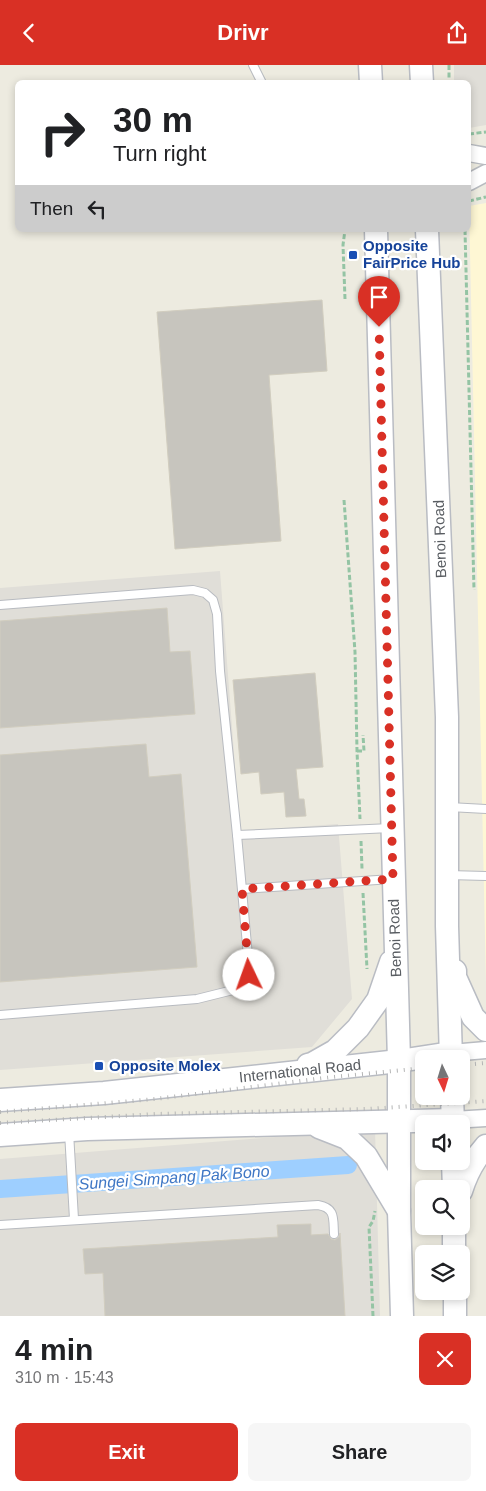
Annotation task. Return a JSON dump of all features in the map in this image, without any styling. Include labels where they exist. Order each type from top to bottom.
[{"type":"main road","points":[[370,65],[371,80]]},
{"type":"main road","points":[[421,65],[422,80]]},
{"type":"main road","name":"Benoi Road","points":[[376,232],[399,1061],[399,1211],[402,1316]]},
{"type":"main road","name":"Benoi Road","points":[[427,232],[447,717],[447,926],[451,1050]]},
{"type":"main road","points":[[447,926],[450,932],[455,977],[473,1017],[486,1030]]},
{"type":"main road","points":[[266,1074],[312,1064],[335,1051],[358,1028],[378,1000],[396,949]]},
{"type":"main road","name":"International Road","points":[[0,1100],[104,1093],[266,1074],[415,1059]]},
{"type":"main road","points":[[0,1135],[70,1141],[309,1123],[415,1121]]},
{"type":"main road","points":[[309,1123],[347,1139],[366,1156],[399,1211]]},
{"type":"main road","points":[[464,1180],[480,1152],[486,1146]]},
{"type":"main road","points":[[455,1300],[455,1316]]},
{"type":"street","points":[[471,153],[486,156]]},
{"type":"street","points":[[471,181],[486,173]]},
{"type":"street","points":[[470,1053],[486,1051]]},
{"type":"street","points":[[470,1120],[486,1118]]},
{"type":"lane","points":[[253,65],[260,80]]},
{"type":"lane","points":[[0,605],[193,591],[205,593],[213,599],[217,614],[220,671],[249,975],[237,989],[197,999],[0,1015]]},
{"type":"lane","points":[[447,806],[486,809]]},
{"type":"lane","points":[[237,835],[393,828]]},
{"type":"lane","points":[[447,875],[486,876]]},
{"type":"lane","points":[[242,889],[393,879]]},
{"type":"lane","points":[[70,1141],[74,1219]]},
{"type":"lane","points":[[0,1225],[318,1205],[326,1206],[333,1215],[334,1234]]},
{"type":"path","points":[[449,65],[449,80]]},
{"type":"path","points":[[471,134],[486,132]]},
{"type":"path","points":[[471,201],[486,197]]},
{"type":"path","points":[[345,232],[343,245],[345,299]]},
{"type":"path","points":[[465,232],[474,590]]},
{"type":"path","points":[[344,500],[355,652],[357,751],[367,978]]},
{"type":"path","points":[[357,751],[364,751],[363,735]]},
{"type":"path","points":[[373,1316],[369,1227],[375,1215],[375,1205]]},
{"type":"shaded area","points":[[454,65],[486,65],[486,125],[471,128],[471,80],[454,80]]},
{"type":"shaded area","points":[[486,203],[486,982],[470,232],[471,206]]},
{"type":"shaded area","points":[[220,571],[240,831],[338,824],[352,999],[312,1047],[0,1070],[0,588]]},
{"type":"shaded area","points":[[375,1129],[380,1316],[0,1316],[0,1159]]},
{"type":"building","points":[[322,300],[327,371],[269,375],[281,541],[175,549],[157,312]]},
{"type":"building","points":[[167,608],[170,652],[190,651],[195,714],[0,728],[0,621]]},
{"type":"building","points":[[315,673],[323,767],[296,769],[299,799],[304,799],[306,816],[286,817],[284,792],[261,794],[259,772],[241,774],[233,680]]},
{"type":"building","points":[[146,744],[149,777],[181,774],[197,967],[0,982],[0,755]]},
{"type":"building","points":[[311,1224],[311,1235],[328,1234],[331,1239],[335,1240],[339,1237],[340,1233],[345,1316],[105,1316],[103,1273],[85,1274],[83,1249],[278,1237],[277,1225]]},
{"type":"waterway","name":"Sungei Simpang Pak Bono","points":[[0,1189],[348,1165]]},
{"type":"railway","points":[[470,1064],[486,1063]]},
{"type":"railway","points":[[0,1112],[155,1099],[415,1069]]},
{"type":"railway","points":[[0,1123],[156,1114],[368,1109],[486,1101]]},
{"type":"place","name":"Opposite FairPrice Hub","points":[[353,255]]},
{"type":"place","name":"Opposite Molex","points":[[99,1066]]},
{"type":"route","points":[[249,975],[242,889],[393,879],[379,327]]}]
